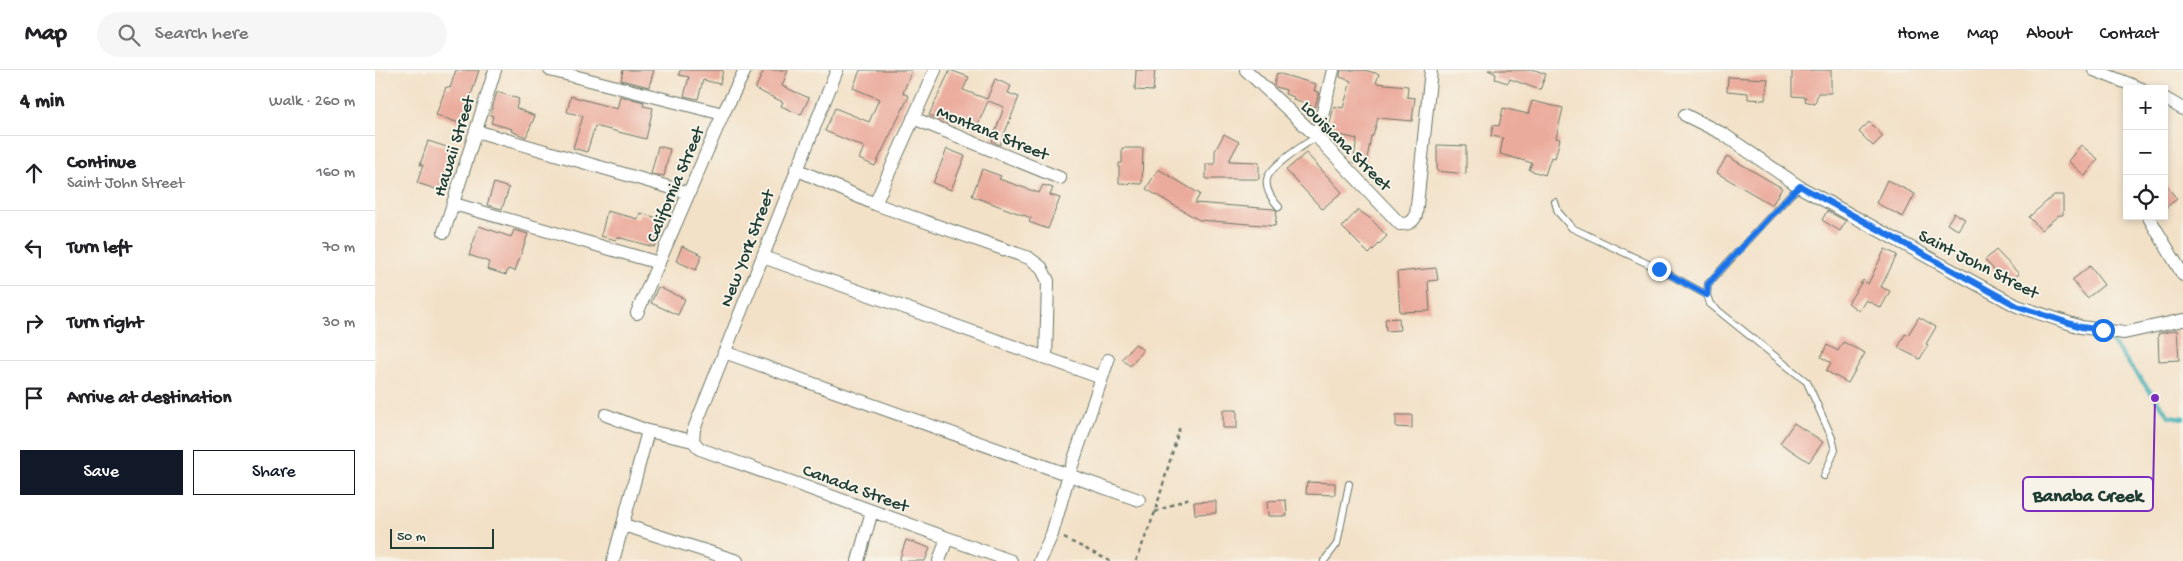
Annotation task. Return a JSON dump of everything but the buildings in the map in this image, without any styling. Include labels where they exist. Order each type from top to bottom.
[{"type":"street","name":"Hawaii Street","points":[[444,232],[495,70]]},
{"type":"street","points":[[550,70],[723,114]]},
{"type":"street","name":"California Street","points":[[637,313],[723,114],[745,70]]},
{"type":"street","name":"New York Street","points":[[693,441],[694,429],[837,70]]},
{"type":"street","points":[[875,204],[935,70]]},
{"type":"street","name":"Louisiana Street","points":[[1246,70],[1317,138],[1400,224],[1408,224],[1414,221],[1416,215],[1431,70]]},
{"type":"street","points":[[1317,138],[1333,70]]},
{"type":"street","points":[[2094,70],[2132,85]]},
{"type":"street","points":[[2168,100],[2183,109]]},
{"type":"street","name":"Saint John Street","points":[[1685,115],[1723,134],[1800,186],[2017,306],[2081,327],[2124,333],[2183,320]]},
{"type":"street","name":"Montana Street","points":[[913,118],[1060,178]]},
{"type":"street","points":[[476,131],[689,193]]},
{"type":"street","points":[[796,169],[875,204],[1029,258],[1041,267],[1048,281],[1046,358]]},
{"type":"street","points":[[454,204],[659,263]]},
{"type":"street","points":[[2150,220],[2183,275]]},
{"type":"street","points":[[763,257],[1102,378]]},
{"type":"street","points":[[724,352],[1139,500]]},
{"type":"street","points":[[1040,561],[1052,534],[1069,474],[1108,360]]},
{"type":"street","name":"Canada Street","points":[[606,415],[648,431],[693,441],[700,449],[1011,561]]},
{"type":"street","points":[[613,561],[648,431]]},
{"type":"street","points":[[858,561],[872,511]]},
{"type":"street","points":[[624,525],[737,561]]},
{"type":"street","points":[[939,561],[947,538]]},
{"type":"lane","points":[[1279,207],[1267,188],[1266,180],[1269,173],[1287,158],[1317,138]]},
{"type":"lane","points":[[1800,186],[1708,284],[1707,295],[1710,304],[1807,382],[1835,450],[1824,476]]},
{"type":"lane","points":[[1555,202],[1558,212],[1572,228],[1659,269],[1707,295]]},
{"type":"lane","points":[[1324,561],[1337,544],[1349,484]]},
{"type":"path","points":[[1136,561],[1155,512],[1180,426]]},
{"type":"path","points":[[1155,512],[1189,498]]},
{"type":"path","points":[[1052,534],[1110,561]]},
{"type":"waterway","points":[[2105,333],[2169,416],[2183,418]]},
{"type":"place","name":"Banaba Creek","points":[[2155,398]]},
{"type":"route","points":[[1659,269],[1707,295],[1708,284],[1800,186],[2017,306],[2081,327],[2103,330]]}]
